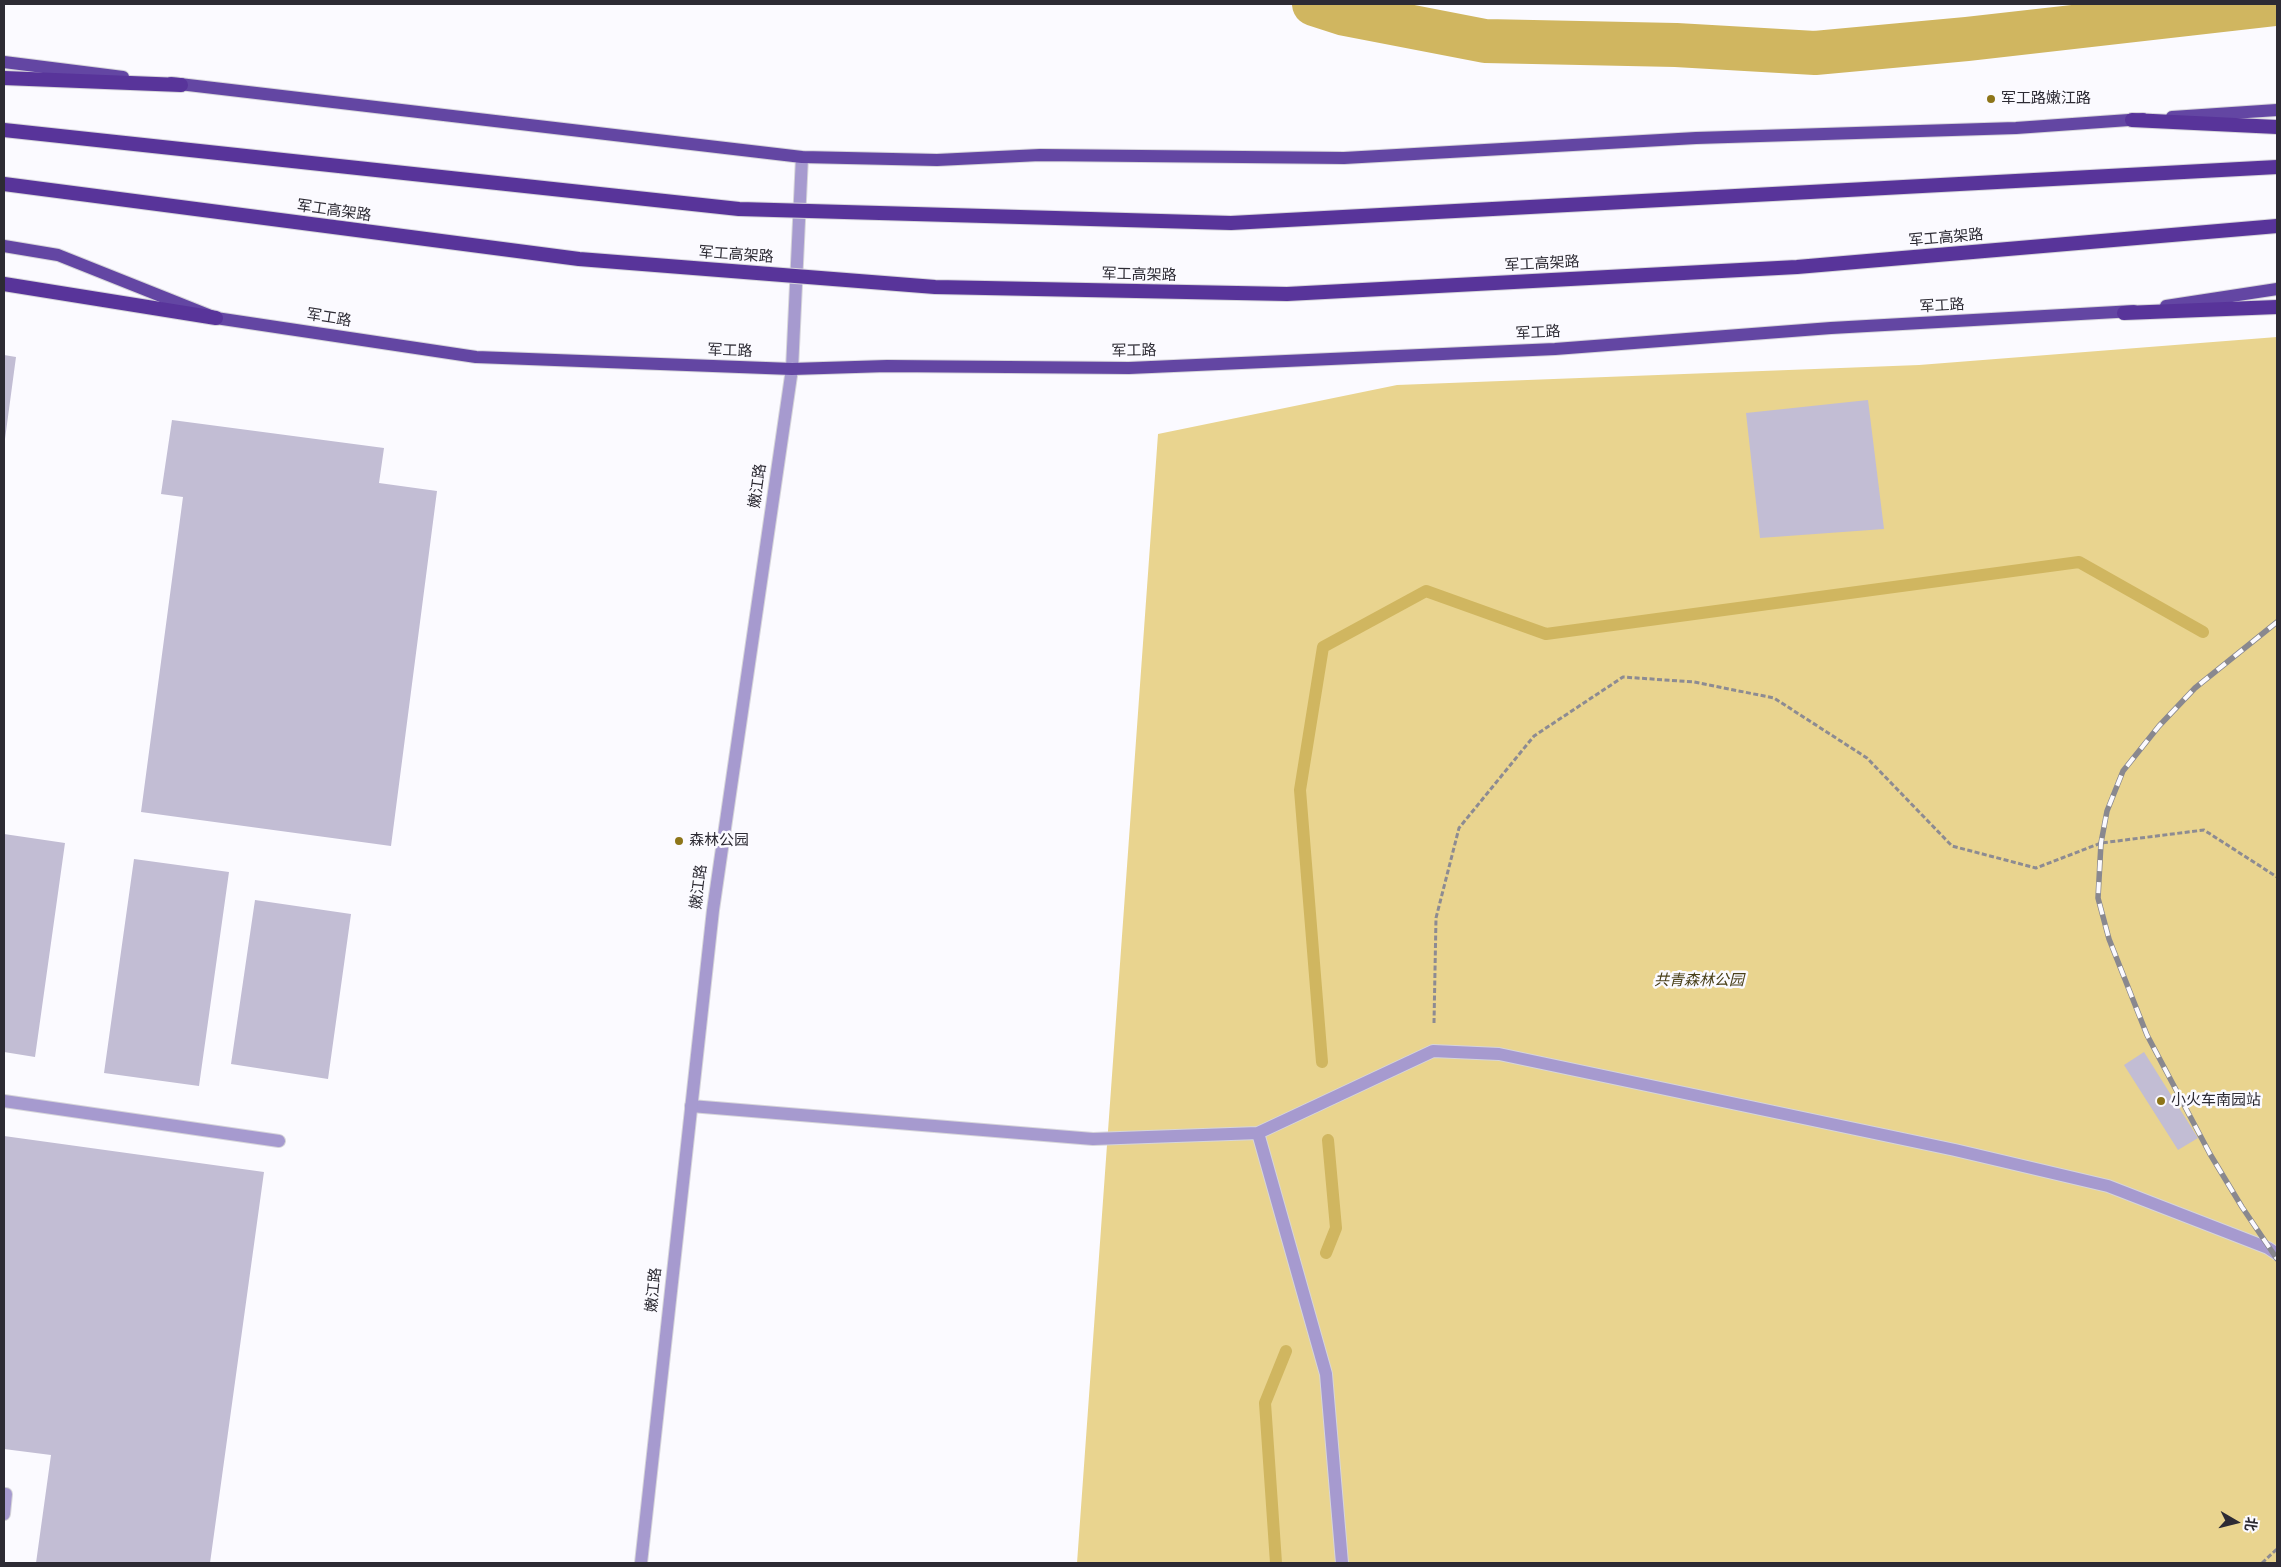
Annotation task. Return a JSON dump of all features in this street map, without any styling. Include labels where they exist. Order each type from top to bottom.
[{"type":"highway","points":[[4,78],[181,84]]},
{"type":"highway","points":[[2132,120],[2277,127]]},
{"type":"highway","points":[[4,130],[739,209],[1231,223],[2277,167]]},
{"type":"highway","name":"军工高架路","points":[[4,184],[579,259],[935,287],[1287,294],[1796,267],[2277,226]]},
{"type":"highway","points":[[4,284],[216,318]]},
{"type":"highway","points":[[2124,313],[2277,307]]},
{"type":"main road","points":[[4,62],[802,157],[937,160],[1040,155],[1344,158],[1696,138],[2016,128],[2277,110]]},
{"type":"main road","name":"军工路","points":[[4,246],[58,255],[216,318],[476,357],[792,369],[887,366],[1139,367],[1555,349],[1831,328],[2124,313],[2277,290]]},
{"type":"street","name":"嫩江路","points":[[641,1563],[720,856],[792,369],[802,157]]},
{"type":"street","points":[[691,1106],[1093,1139],[1258,1134],[1433,1050],[1499,1054],[1955,1150],[2108,1186],[2268,1248],[2277,1254]]},
{"type":"street","points":[[4,1101],[279,1141]]},
{"type":"street","points":[[1258,1134],[1326,1374],[1342,1563]]},
{"type":"street","points":[[4,1494],[6,1494],[4,1514]]},
{"type":"path","points":[[1433,1050],[1436,918],[1459,828],[1534,736],[1623,677],[1694,682],[1774,698],[1868,758],[1952,846],[2036,868],[2101,842],[2204,830],[2277,877]]},
{"type":"path","points":[[2262,1563],[2277,1549]]},
{"type":"green space","name":"共青森林公园","points":[[2277,337],[2277,1563],[1077,1563],[1158,434],[1397,385],[1919,365]]},
{"type":"building","points":[[4,355],[16,357],[5,439],[4,439]]},
{"type":"building","points":[[1868,400],[1884,529],[1760,538],[1746,413]]},
{"type":"building","points":[[172,420],[384,448],[379,483],[437,491],[391,846],[141,812],[183,497],[161,494]]},
{"type":"building","points":[[4,834],[65,843],[35,1057],[4,1052]]},
{"type":"building","points":[[134,859],[229,872],[199,1086],[104,1073]]},
{"type":"building","points":[[255,900],[351,914],[328,1079],[231,1064]]},
{"type":"building","name":"小火车南园站","points":[[2144,1052],[2198,1138],[2178,1150],[2124,1065]]},
{"type":"building","points":[[4,1136],[264,1172],[210,1563],[36,1563],[51,1455],[4,1449]]},
{"type":"waterway","points":[[1314,4],[1345,14],[1485,41],[1676,45],[1815,53],[1967,39],[2276,4]]},
{"type":"waterway","points":[[1322,1062],[1300,790],[1323,647],[1426,591],[1546,634],[2079,562],[2203,632]]},
{"type":"waterway","points":[[1326,1253],[1336,1228],[1328,1140]]},
{"type":"waterway","points":[[1276,1563],[1265,1403],[1286,1351]]},
{"type":"railway","points":[[2277,622],[2195,688],[2159,726],[2123,771],[2107,811],[2101,843],[2098,898],[2109,939],[2147,1035],[2210,1154],[2242,1207],[2277,1259]]},
{"type":"place","name":"军工路嫩江路","points":[[1991,99]]},
{"type":"place","name":"森林公园","points":[[679,841]]},
{"type":"place","name":"小火车南园站","points":[[2161,1101]]}]
